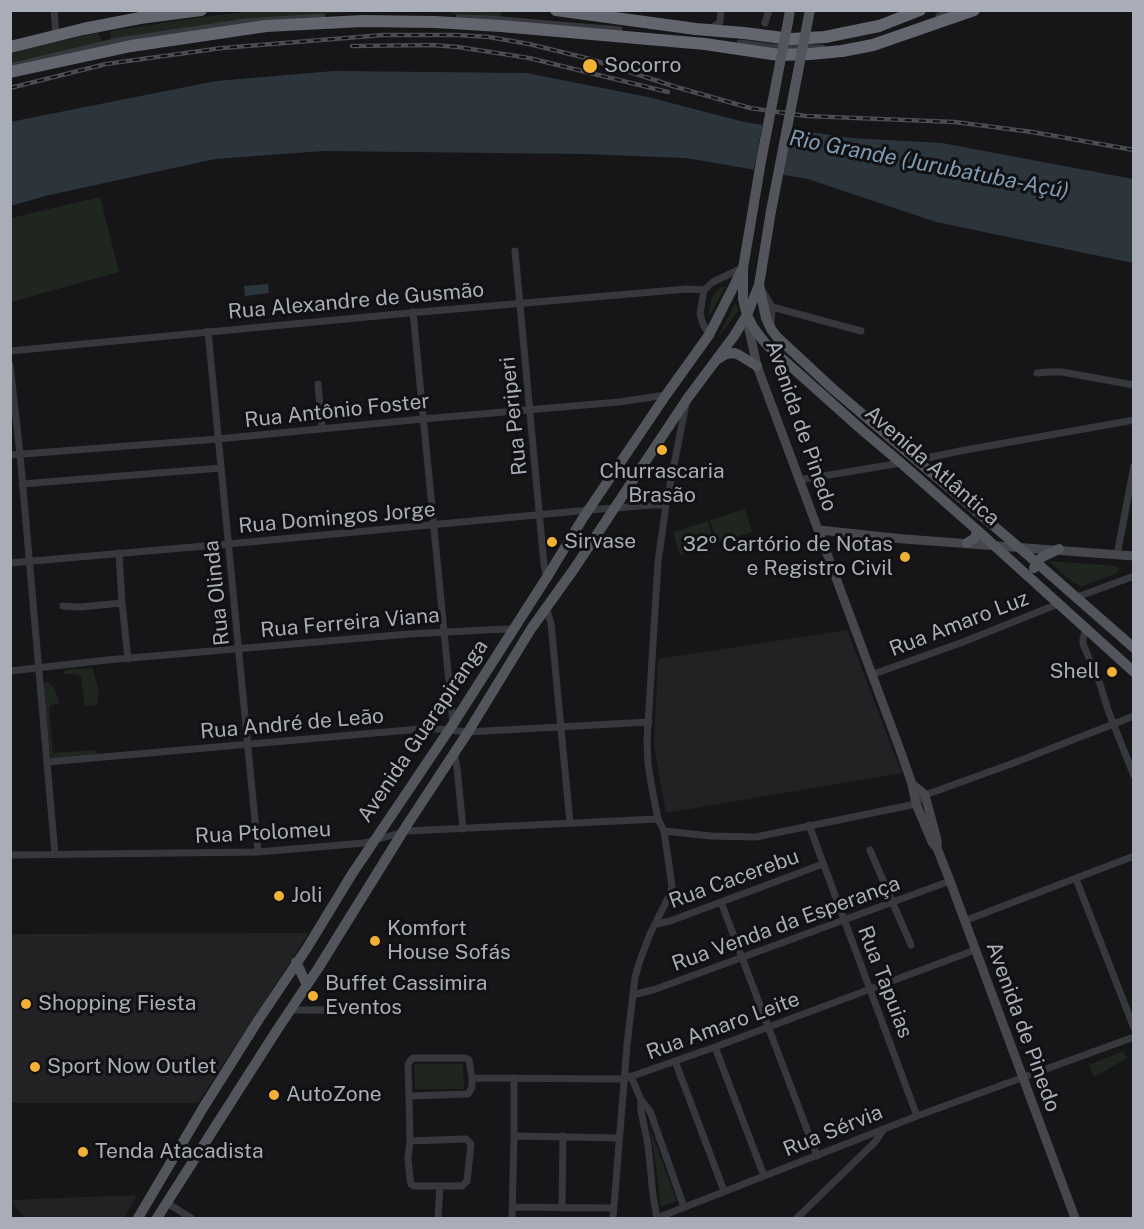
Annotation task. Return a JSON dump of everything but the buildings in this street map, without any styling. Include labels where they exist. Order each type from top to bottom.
[{"type":"highway","points":[[10,47],[140,18],[201,10]]},
{"type":"highway","points":[[556,10],[647,19],[707,30],[791,39],[825,37],[879,26],[920,10]]},
{"type":"highway","points":[[10,72],[131,46],[266,26],[363,21],[513,26],[705,44],[779,55],[810,54],[873,45],[974,10]]},
{"type":"main road","points":[[759,285],[809,15]]},
{"type":"main road","points":[[744,267],[789,16]]},
{"type":"main road","name":"Avenida Atlântica","points":[[744,267],[743,298],[747,315],[768,346],[1134,672]]},
{"type":"main road","name":"Avenida Guarapiranga","points":[[138,1218],[203,1108],[374,841],[514,630],[583,518],[709,334],[744,267]]},
{"type":"main road","name":"Avenida Atlântica","points":[[759,285],[766,318],[777,337],[812,370],[1134,648]]},
{"type":"main road","name":"Avenida Guarapiranga","points":[[157,1218],[468,732],[518,649],[687,399],[734,336],[747,315],[759,285]]},
{"type":"main road","points":[[715,361],[726,354],[734,353],[757,366]]},
{"type":"main road","points":[[967,543],[975,537],[977,530]]},
{"type":"main road","points":[[1033,581],[1032,573],[1037,562],[1059,549]]},
{"type":"main road","points":[[296,962],[307,985]]},
{"type":"main road","points":[[165,1172],[159,1196],[167,1203]]},
{"type":"street","points":[[54,10],[56,35]]},
{"type":"street","points":[[707,30],[720,22],[721,10]]},
{"type":"street","points":[[765,23],[769,10]]},
{"type":"street","points":[[10,67],[119,41],[246,22],[284,19],[380,16],[490,19],[770,47],[823,48],[867,42],[953,10]]},
{"type":"street","name":"Rua Periperi","points":[[515,251],[544,565],[548,577]]},
{"type":"street","points":[[709,334],[700,314],[704,290],[710,284],[744,267]]},
{"type":"street","points":[[759,285],[772,307],[771,329]]},
{"type":"street","name":"Rua Alexandre de Gusmão","points":[[10,351],[413,312],[687,289],[704,290]]},
{"type":"street","points":[[772,307],[861,331]]},
{"type":"street","points":[[413,312],[451,727]]},
{"type":"street","name":"Avenida de Pinedo","points":[[747,315],[757,366],[912,784],[916,804],[950,881],[1075,1218]]},
{"type":"street","name":"Rua Olinda","points":[[208,331],[258,852]]},
{"type":"street","points":[[10,365],[20,454],[55,854]]},
{"type":"street","points":[[1037,373],[1062,372],[1134,385]]},
{"type":"street","points":[[318,384],[322,428]]},
{"type":"street","name":"Rua Antônio Foster","points":[[10,455],[218,440],[423,418],[619,402],[666,395]]},
{"type":"street","points":[[613,1218],[619,1138],[628,1078],[633,995],[639,963],[672,886],[664,831],[658,819],[648,764],[647,741],[658,562],[666,505],[687,399]]},
{"type":"street","points":[[917,460],[1134,420]]},
{"type":"street","points":[[799,480],[901,463]]},
{"type":"street","points":[[1117,555],[1134,466]]},
{"type":"street","points":[[22,484],[221,468]]},
{"type":"street","name":"Rua Domingos Jorge","points":[[10,563],[589,510],[666,505]]},
{"type":"street","points":[[819,530],[1134,556]]},
{"type":"street","points":[[119,554],[128,659]]},
{"type":"street","points":[[1077,597],[1134,576]]},
{"type":"street","points":[[63,606],[80,607],[122,603]]},
{"type":"street","name":"Rua Amaro Luz","points":[[871,675],[963,642],[1058,604]]},
{"type":"street","points":[[546,607],[551,623],[570,823]]},
{"type":"street","points":[[1086,629],[1083,644],[1134,776]]},
{"type":"street","name":"Rua Ferreira Viana","points":[[10,670],[443,632],[514,630]]},
{"type":"street","points":[[664,831],[711,836],[756,837],[916,804],[925,795],[1134,716]]},
{"type":"street","name":"Rua André de Leão","points":[[47,762],[420,729],[451,727],[468,732],[649,722]]},
{"type":"street","points":[[454,753],[463,829]]},
{"type":"street","name":"Avenida de Pinedo","points":[[912,784],[925,795],[937,848]]},
{"type":"street","name":"Rua Ptolomeu","points":[[10,855],[258,852],[374,841],[403,832],[658,819]]},
{"type":"street","name":"Rua Tapuias","points":[[809,825],[918,1116]]},
{"type":"street","points":[[870,850],[911,945]]},
{"type":"street","points":[[964,921],[1134,856]]},
{"type":"street","name":"Rua Cacerebu","points":[[656,924],[670,921],[823,864]]},
{"type":"street","points":[[1076,879],[1134,1028]]},
{"type":"street","name":"Rua Venda da Esperança","points":[[633,995],[656,989],[950,881]]},
{"type":"street","points":[[721,902],[817,1156]]},
{"type":"street","name":"Rua Amaro Leite","points":[[472,1078],[628,1078],[975,950]]},
{"type":"street","points":[[290,1010],[382,1010]]},
{"type":"street","name":"Rua Sérvia","points":[[657,1218],[918,1116],[1134,1037]]},
{"type":"street","points":[[715,1047],[764,1176]]},
{"type":"street","points":[[409,1096],[465,1095],[471,1091],[470,1064],[465,1058],[413,1058],[408,1065],[410,1141],[408,1158],[411,1184],[414,1186],[462,1186],[467,1181],[471,1144],[466,1139],[410,1141]]},
{"type":"street","points":[[675,1061],[724,1191]]},
{"type":"street","points":[[512,1218],[514,1078]]},
{"type":"street","points":[[628,1078],[650,1111],[684,1207]]},
{"type":"street","points":[[641,1100],[657,1218]]},
{"type":"street","points":[[797,1218],[875,1143],[884,1130]]},
{"type":"street","points":[[514,1136],[619,1138]]},
{"type":"street","points":[[562,1208],[563,1137]]},
{"type":"street","points":[[438,1218],[440,1186]]},
{"type":"street","points":[[167,1203],[191,1218]]},
{"type":"street","points":[[513,1207],[614,1208]]},
{"type":"shaded area","points":[[509,10],[533,13],[504,11],[499,17],[487,17],[487,15],[477,16],[477,14],[460,16],[446,11],[409,11]]},
{"type":"shaded area","points":[[255,11],[360,11],[311,15],[111,42],[110,31]]},
{"type":"shaded area","points":[[95,33],[99,34],[101,43],[11,64],[10,53]]},
{"type":"shaded area","points":[[100,197],[119,272],[11,302],[11,218]]},
{"type":"shaded area","points":[[726,286],[709,316],[713,296],[720,288]]},
{"type":"shaded area","points":[[735,303],[739,310],[717,339]]},
{"type":"shaded area","points":[[745,509],[752,532],[717,543],[710,520]]},
{"type":"shaded area","points":[[708,521],[715,544],[680,555],[673,532]]},
{"type":"shaded area","points":[[1049,561],[1116,566],[1119,569],[1117,573],[1081,587]]},
{"type":"shaded area","points":[[847,630],[902,773],[666,813],[654,745],[658,659]]},
{"type":"shaded area","points":[[93,669],[99,693],[97,705],[85,706],[81,676],[64,674],[65,670]]},
{"type":"shaded area","points":[[47,681],[54,688],[60,703],[49,708],[53,753],[96,750],[97,755],[51,759],[42,686]]},
{"type":"shaded area","name":"Shopping Fiesta","points":[[309,933],[198,1103],[11,1103],[10,934]]},
{"type":"shaded area","points":[[1123,1051],[1127,1058],[1094,1077],[1089,1065]]},
{"type":"shaded area","points":[[414,1064],[463,1064],[464,1089],[415,1089]]},
{"type":"shaded area","points":[[649,1126],[677,1201],[661,1207],[654,1152]]},
{"type":"shaded area","points":[[137,1195],[124,1218],[25,1218],[10,1200]]},
{"type":"water","name":"Rio Grande (Jurubatuba-Açú)","points":[[334,71],[526,73],[648,97],[744,122],[851,138],[942,143],[1133,179],[1133,263],[936,222],[808,179],[686,158],[584,154],[323,151],[215,159],[45,196],[11,206],[10,122],[216,81]]},
{"type":"water","points":[[268,284],[269,293],[245,296],[244,286]]},
{"type":"pier","points":[[763,122],[791,126],[782,178],[753,173]]},
{"type":"railway","points":[[10,88],[106,64],[222,48],[383,35],[457,35],[489,37],[529,44],[590,59],[750,108],[806,116],[955,122],[1032,132],[1134,150]]},
{"type":"railway","points":[[352,46],[458,47],[529,58],[668,92]]},
{"type":"place","name":"Socorro","points":[[590,66]]},
{"type":"place","name":"Churrascaria Brasão","points":[[662,450]]},
{"type":"place","name":"Sirvase","points":[[552,542]]},
{"type":"place","name":"32º Cartório de Notas e Registro Civil","points":[[905,557]]},
{"type":"place","name":"Shell","points":[[1112,672]]},
{"type":"place","name":"Joli","points":[[279,896]]},
{"type":"place","name":"Komfort House Sofás","points":[[375,941]]},
{"type":"place","name":"Buffet Cassimira Eventos","points":[[313,996]]},
{"type":"place","name":"Shopping Fiesta","points":[[26,1004]]},
{"type":"place","name":"Sport Now Outlet","points":[[35,1067]]},
{"type":"place","name":"AutoZone","points":[[274,1095]]},
{"type":"place","name":"Tenda Atacadista","points":[[83,1152]]}]
